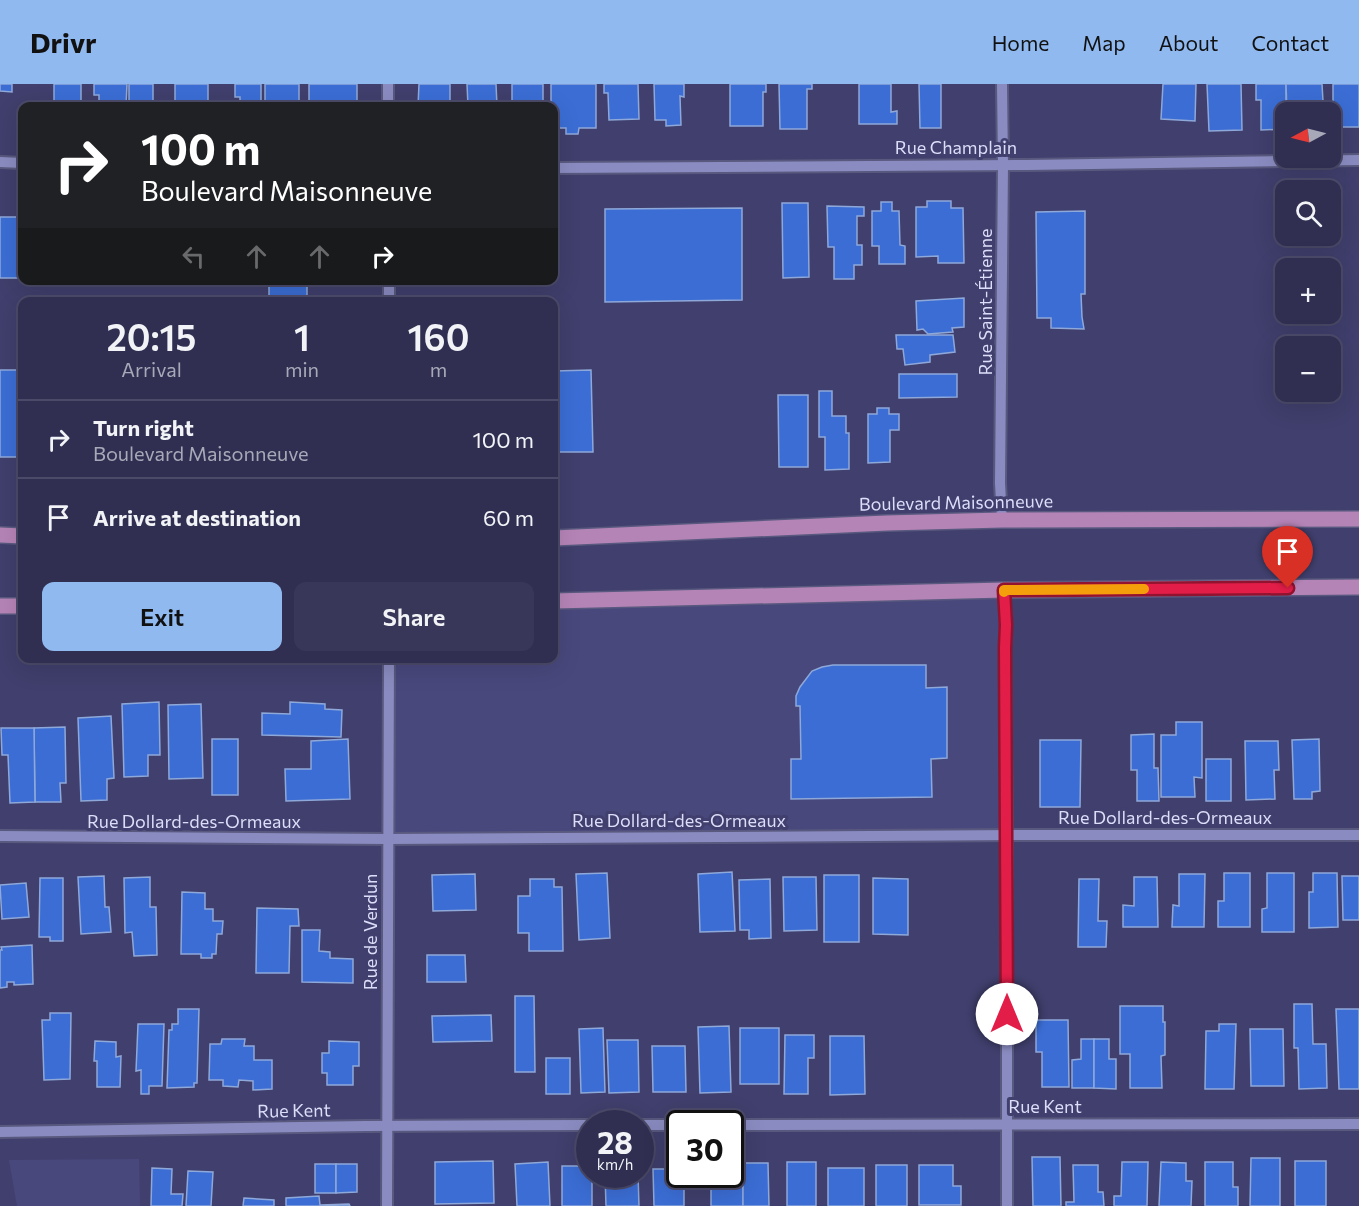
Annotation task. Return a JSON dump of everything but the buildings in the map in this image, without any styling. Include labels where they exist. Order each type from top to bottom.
[{"type":"main road","name":"Boulevard Maisonneuve","points":[[558,538],[1002,520],[1359,519]]},
{"type":"main road","points":[[0,535],[18,536]]},
{"type":"main road","points":[[558,601],[1004,590],[1359,587]]},
{"type":"main road","points":[[0,606],[18,606]]},
{"type":"street","points":[[388,84],[388,102]]},
{"type":"street","name":"Rue Saint-Étienne","points":[[1002,84],[1000,483],[1002,520]]},
{"type":"street","name":"Rue Champlain","points":[[558,168],[1359,160]]},
{"type":"street","points":[[0,162],[18,163]]},
{"type":"street","points":[[1004,590],[1007,835],[1006,1206]]},
{"type":"street","name":"Rue de Verdun","points":[[387,1206],[389,663]]},
{"type":"street","name":"Rue Dollard-des-Ormeaux","points":[[0,837],[388,839],[1359,835]]},
{"type":"street","name":"Rue Kent","points":[[744,1125],[1359,1124]]},
{"type":"street","name":"Rue Kent","points":[[0,1132],[576,1125]]},
{"type":"shaded area","points":[[1004,590],[1007,835],[388,839],[389,663],[558,663],[558,601]]},
{"type":"shaded area","points":[[139,1159],[140,1206],[17,1206],[9,1160]]},
{"type":"slow traffic","points":[[1004,592],[1004,590],[1144,589]]},
{"type":"route","points":[[1007,1014],[1004,590],[1288,588]]}]
